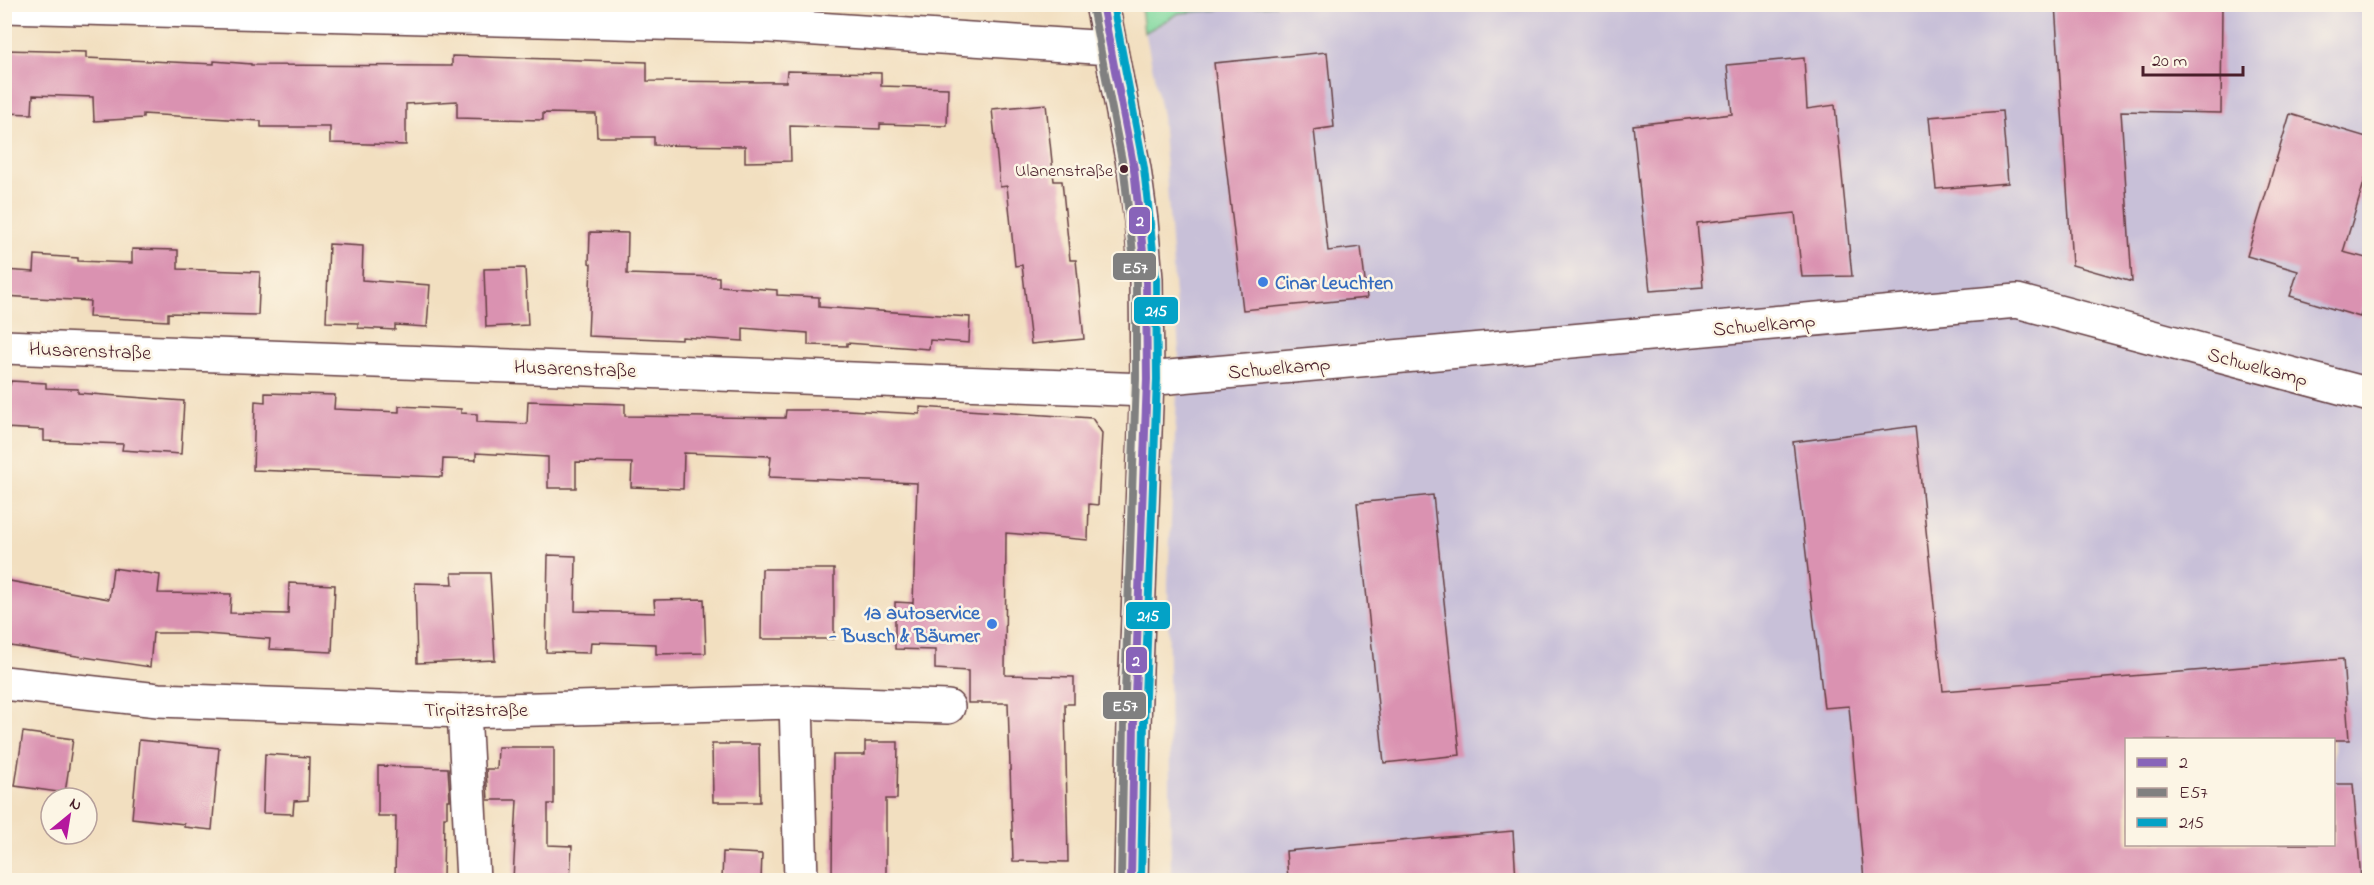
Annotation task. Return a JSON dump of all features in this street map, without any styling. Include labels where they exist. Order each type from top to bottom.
[{"type":"street","points":[[1102,4],[1142,221],[1146,279],[1146,384],[1131,880]]},
{"type":"street","points":[[4,6],[770,26],[1110,48]]},
{"type":"street","name":"Schwelkamp","points":[[1146,384],[2017,301],[2370,394]]},
{"type":"street","name":"Husarenstraße","points":[[4,347],[1146,384]]},
{"type":"street","name":"Tirpitzstraße","points":[[4,683],[158,700],[464,711],[796,702],[948,707]]},
{"type":"street","points":[[796,702],[801,880]]},
{"type":"street","points":[[464,711],[473,880]]},
{"type":"shaded area","points":[[1140,5],[2369,5],[2369,880],[1171,880],[1168,582],[1179,352],[1162,116]]},
{"type":"green space","points":[[1141,4],[1276,5],[1179,13],[1144,33]]},
{"type":"building","points":[[2055,4],[2222,4],[2221,113],[2121,111],[2132,282],[2072,265]]},
{"type":"building","points":[[4,50],[86,52],[86,58],[214,64],[214,61],[251,65],[452,66],[452,56],[647,62],[647,81],[786,82],[787,71],[881,73],[881,86],[948,88],[947,126],[880,124],[880,129],[790,126],[791,161],[745,162],[745,146],[654,145],[654,137],[597,137],[596,114],[543,113],[543,120],[457,118],[457,101],[406,104],[406,145],[330,143],[330,127],[261,127],[261,121],[143,114],[143,118],[94,121],[93,97],[33,95],[32,114],[4,113]]},
{"type":"building","points":[[1327,52],[1334,127],[1314,130],[1328,251],[1361,247],[1367,298],[1243,310],[1214,63]]},
{"type":"building","points":[[1804,58],[1807,109],[1835,105],[1852,276],[1802,277],[1795,213],[1697,223],[1703,287],[1650,291],[1633,125],[1732,114],[1727,65]]},
{"type":"building","points":[[1046,104],[1054,181],[1062,181],[1070,260],[1076,260],[1084,339],[1031,344],[1022,265],[1015,266],[1007,186],[1000,187],[992,109]]},
{"type":"building","points":[[2002,111],[2008,183],[1936,189],[1929,117]]},
{"type":"building","points":[[2290,114],[2370,138],[2370,163],[2343,252],[2370,259],[2370,287],[2360,317],[2290,296],[2298,271],[2247,256]]},
{"type":"building","points":[[590,232],[628,233],[627,274],[719,277],[719,286],[777,290],[777,295],[819,297],[819,307],[970,317],[969,343],[930,340],[929,349],[847,343],[847,346],[808,345],[808,333],[743,328],[743,341],[682,337],[682,340],[588,336]]},
{"type":"building","points":[[329,244],[363,246],[362,280],[430,285],[427,327],[395,325],[395,330],[358,328],[358,323],[326,322]]},
{"type":"building","points":[[132,249],[178,250],[178,269],[260,272],[258,315],[168,313],[168,321],[89,317],[90,301],[4,296],[4,270],[34,272],[35,255],[78,258],[78,261],[132,263]]},
{"type":"building","points":[[525,268],[528,325],[486,327],[484,269]]},
{"type":"building","points":[[11,381],[46,383],[46,388],[78,389],[78,393],[184,401],[181,454],[122,450],[123,444],[44,441],[44,430],[4,428],[4,385],[10,385]]},
{"type":"building","points":[[265,393],[335,395],[334,409],[399,412],[399,406],[461,409],[461,413],[477,414],[477,422],[527,424],[528,401],[625,404],[625,416],[785,418],[786,410],[847,410],[920,414],[920,407],[1092,418],[1102,433],[1098,505],[1089,504],[1088,540],[1006,533],[1005,675],[1074,677],[1074,704],[1065,704],[1068,862],[1013,861],[1008,703],[968,703],[968,671],[935,669],[935,650],[895,649],[895,602],[913,603],[917,483],[769,477],[771,456],[684,453],[683,489],[631,487],[632,463],[576,462],[576,488],[548,488],[548,457],[476,453],[476,460],[443,459],[442,477],[253,470],[255,401],[265,402]]},
{"type":"building","points":[[1915,426],[1943,691],[2343,659],[2349,740],[2335,740],[2335,738],[2125,738],[2125,846],[2335,846],[2335,784],[2353,784],[2361,880],[1864,880],[1849,706],[1824,708],[1793,442]]},
{"type":"building","points":[[1433,495],[1460,755],[1384,763],[1357,503]]},
{"type":"building","points":[[548,555],[576,556],[575,611],[655,613],[654,600],[704,599],[706,653],[656,654],[656,644],[591,642],[590,653],[546,652]]},
{"type":"building","points":[[113,568],[160,575],[158,593],[231,594],[230,613],[288,614],[289,583],[335,585],[332,652],[269,649],[270,639],[195,633],[153,633],[150,667],[4,645],[4,580],[109,599]]},
{"type":"building","points":[[762,569],[834,569],[834,639],[761,639]]},
{"type":"building","points":[[452,573],[490,573],[495,660],[417,663],[415,583],[453,584]]},
{"type":"building","points":[[23,732],[73,739],[66,786],[39,786],[39,789],[15,786]]},
{"type":"building","points":[[139,740],[219,748],[212,830],[132,818]]},
{"type":"building","points":[[865,742],[898,742],[897,799],[886,799],[886,880],[832,880],[833,755],[865,755]]},
{"type":"building","points":[[712,744],[759,744],[760,802],[713,802]]},
{"type":"building","points":[[498,747],[554,747],[554,804],[548,804],[548,845],[572,846],[570,880],[513,880],[517,800],[488,800],[486,769],[497,769]]},
{"type":"building","points":[[265,754],[309,757],[308,800],[294,801],[293,814],[263,813]]},
{"type":"building","points":[[378,766],[448,768],[450,800],[447,800],[447,817],[444,817],[443,880],[395,880],[396,816],[378,816]]},
{"type":"building","points":[[1513,831],[1516,880],[1288,880],[1286,851]]},
{"type":"building","points":[[723,852],[762,854],[761,880],[722,880]]},
{"type":"transit line","name":"2","points":[[1102,4],[1134,169],[1146,279],[1147,379],[1134,723],[1131,880]]},
{"type":"transit line","name":"215","points":[[1113,4],[1144,168],[1156,279],[1157,379],[1144,723],[1141,880]]},
{"type":"transit line","name":"E57","points":[[1092,6],[1124,171],[1136,280],[1136,379],[1121,880]]},
{"type":"place","name":"Ulanenstraße","points":[[1124,169]]},
{"type":"place","name":"Cinar Leuchten","points":[[1263,282]]},
{"type":"place","name":"1a autoservice - Busch & Bäumer","points":[[992,624]]}]
